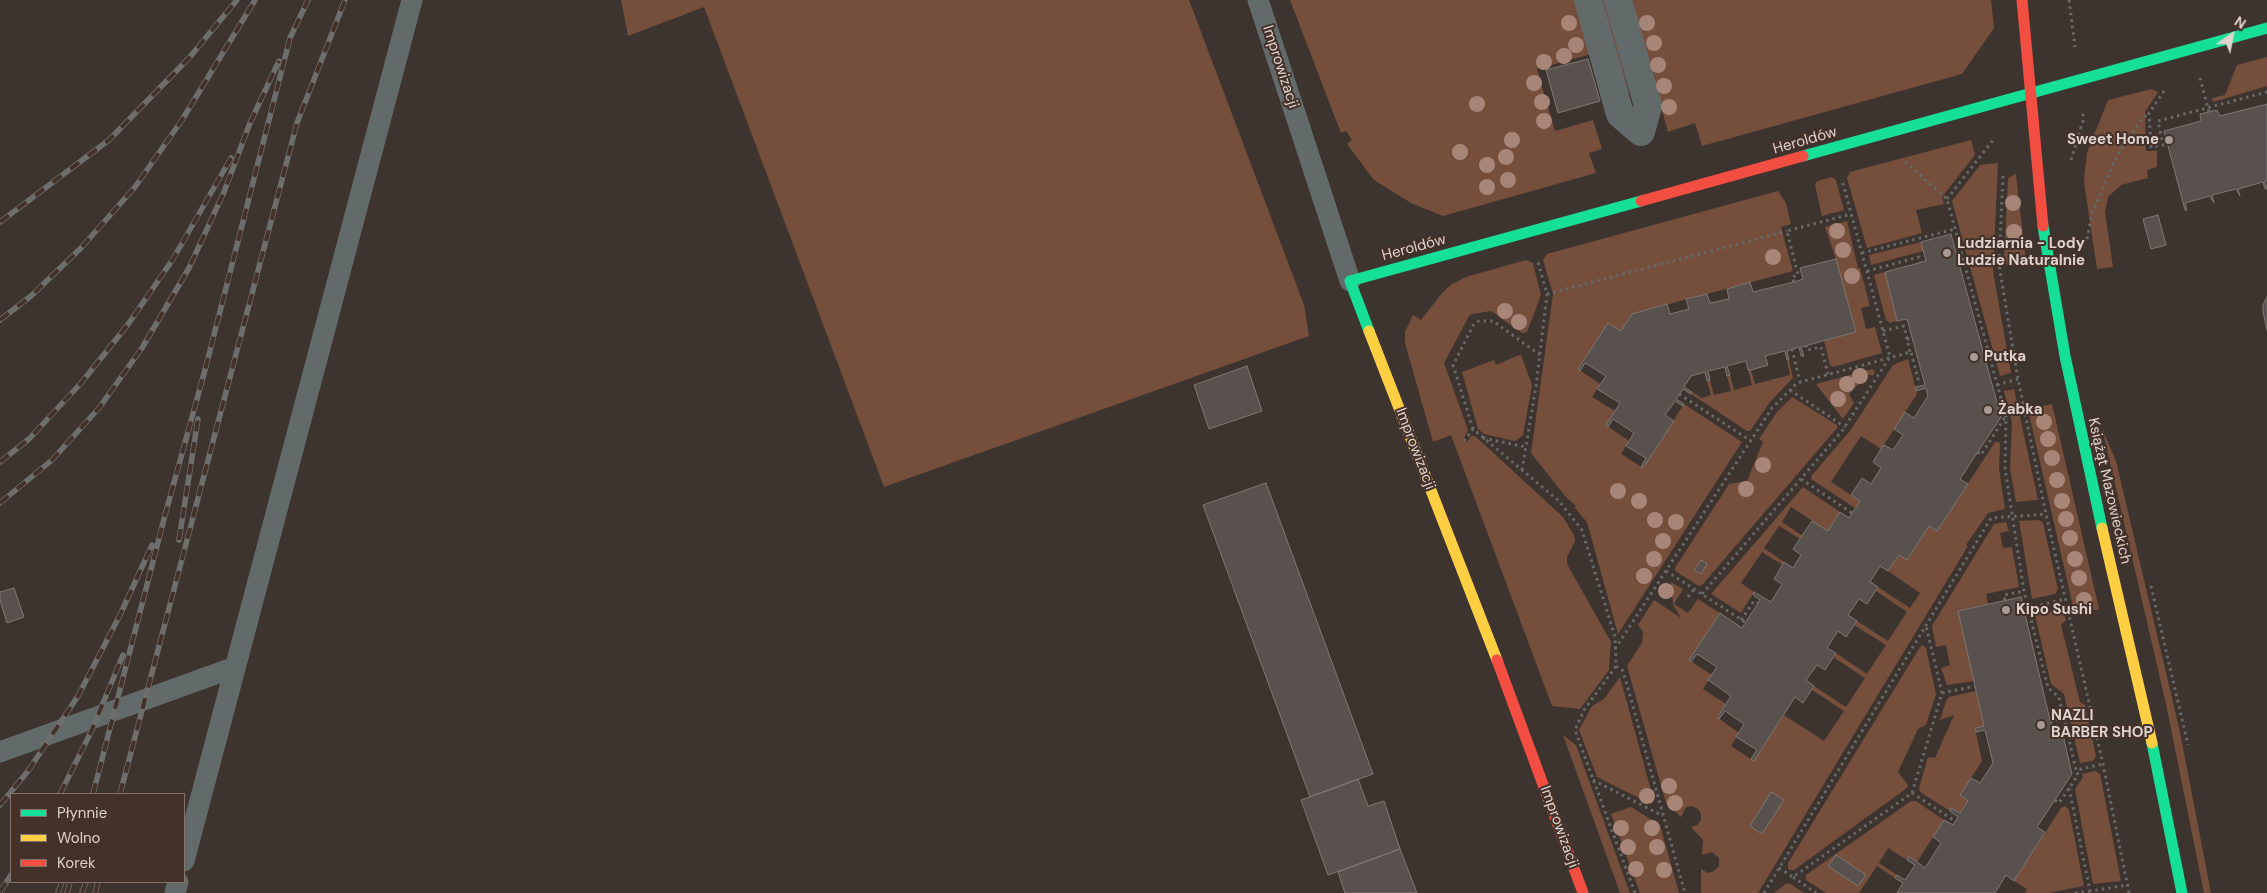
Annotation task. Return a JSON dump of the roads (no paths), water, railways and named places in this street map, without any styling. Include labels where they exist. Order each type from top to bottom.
[{"type":"street","points":[[1588,0],[1620,114],[1641,132],[1648,106],[1618,0]]},
{"type":"street","name":"Książąt Mazowieckich","points":[[2022,0],[2042,215],[2065,356],[2090,477],[2158,771],[2182,893]]},
{"type":"street","name":"Heroldów","points":[[1350,281],[1706,184],[2080,78],[2267,28]]},
{"type":"street","name":"Improwizacji","points":[[1350,281],[1513,704],[1583,893]]},
{"type":"lane","points":[[185,857],[412,0]]},
{"type":"lane","name":"Improwizacji","points":[[1258,0],[1350,281]]},
{"type":"lane","points":[[0,752],[235,667]]},
{"type":"railway","points":[[0,222],[109,140],[189,58],[237,0]]},
{"type":"railway","points":[[0,320],[31,296],[81,248],[135,187],[182,120],[255,0]]},
{"type":"railway","points":[[93,793],[290,38],[308,0]]},
{"type":"railway","points":[[120,793],[297,123],[345,0]]},
{"type":"railway","points":[[0,503],[52,460],[99,408],[142,348],[189,268],[224,192],[250,123],[279,61]]},
{"type":"railway","points":[[0,462],[29,439],[82,382],[129,323],[173,259],[231,158]]},
{"type":"railway","points":[[179,540],[198,419]]},
{"type":"railway","points":[[0,805],[28,771],[78,696],[120,615],[152,545]]},
{"type":"railway","points":[[60,793],[91,732],[123,655]]},
{"type":"railway","points":[[0,892],[10,877]]},
{"type":"railway","points":[[58,893],[62,883]]},
{"type":"railway","points":[[67,893],[70,883]]},
{"type":"railway","points":[[82,893],[86,883]]},
{"type":"railway","points":[[95,893],[98,883]]},
{"type":"place","name":"Sweet Home","points":[[2169,140]]},
{"type":"place","name":"Ludziarnia - Lody Ludzie Naturalnie","points":[[1947,253]]},
{"type":"place","name":"Putka","points":[[1974,357]]},
{"type":"place","name":"Żabka","points":[[1988,410]]},
{"type":"place","name":"Kipo Sushi","points":[[2006,610]]},
{"type":"place","name":"NAZLI BARBER SHOP","points":[[2041,725]]}]
